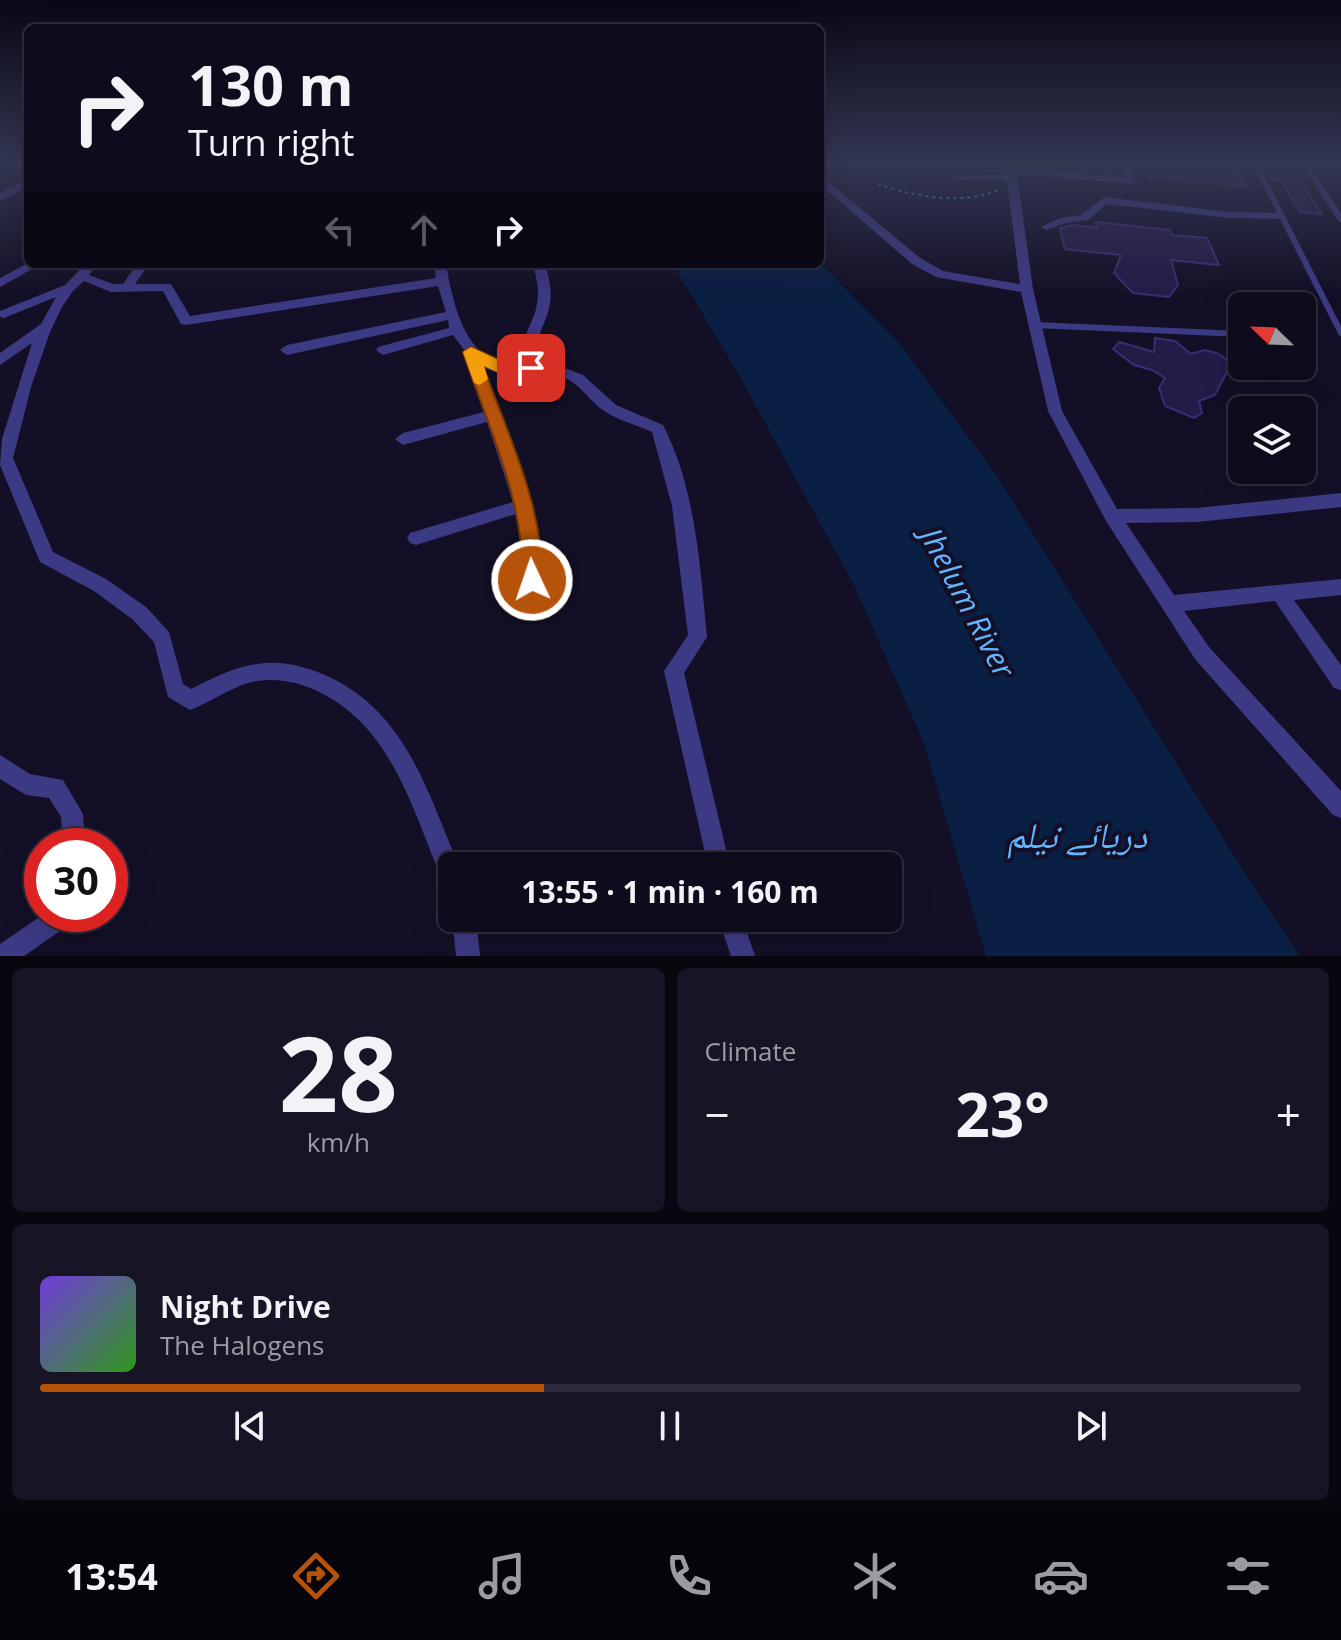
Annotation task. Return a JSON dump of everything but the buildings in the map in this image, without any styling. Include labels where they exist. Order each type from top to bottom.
[{"type":"street","points":[[854,208],[916,261],[940,274],[1027,289]]},
{"type":"street","points":[[1011,208],[1055,411],[1112,516],[1202,653],[1341,807]]},
{"type":"street","points":[[1047,227],[1064,220],[1084,218],[1096,208]]},
{"type":"street","points":[[1167,208],[1229,215],[1279,216]]},
{"type":"street","points":[[0,283],[28,268]]},
{"type":"street","points":[[126,288],[140,268]]},
{"type":"street","points":[[441,268],[454,323],[471,352],[523,505],[533,554],[532,580]]},
{"type":"street","points":[[531,368],[525,354],[532,329],[543,312],[545,287],[540,268]]},
{"type":"street","points":[[441,852],[395,744],[363,706],[322,682],[282,670],[249,673],[190,700],[175,690],[162,638],[139,613],[100,585],[46,557],[4,467],[18,399],[67,288],[86,270],[111,288],[167,287],[186,321],[443,281]]},
{"type":"street","points":[[4,314],[67,288]]},
{"type":"street","points":[[287,350],[454,323]]},
{"type":"street","points":[[383,350],[454,323]]},
{"type":"street","points":[[0,360],[49,325]]},
{"type":"street","points":[[471,352],[509,371],[531,368],[568,374],[594,388],[607,407],[658,429],[676,474],[698,637],[674,671],[716,852]]},
{"type":"street","points":[[403,439],[492,415]]},
{"type":"street","points":[[1112,516],[1197,515],[1341,500]]},
{"type":"street","points":[[416,538],[523,505]]},
{"type":"street","points":[[1169,604],[1341,587]]},
{"type":"street","points":[[1279,593],[1341,681]]},
{"type":"street","points":[[0,766],[26,784],[55,788],[72,814],[73,828]]},
{"type":"street","points":[[3,956],[38,932]]},
{"type":"street","points":[[465,932],[468,956]]},
{"type":"street","points":[[735,932],[743,956]]},
{"type":"lane","points":[[1275,208],[1313,273],[1341,333]]},
{"type":"lane","points":[[1035,325],[1228,333]]},
{"type":"water","name":"دریائے نیلم","points":[[824,267],[899,343],[997,476],[1246,875],[1300,956],[986,956],[924,743],[855,587],[739,375],[675,268]]},
{"type":"slow traffic","points":[[480,379],[471,352],[499,367]]},
{"type":"route","points":[[531,368],[509,371],[471,352],[523,505],[533,554],[532,580]]},
{"type":"water label","name":"Jhelum River","points":[[967,603]]}]
